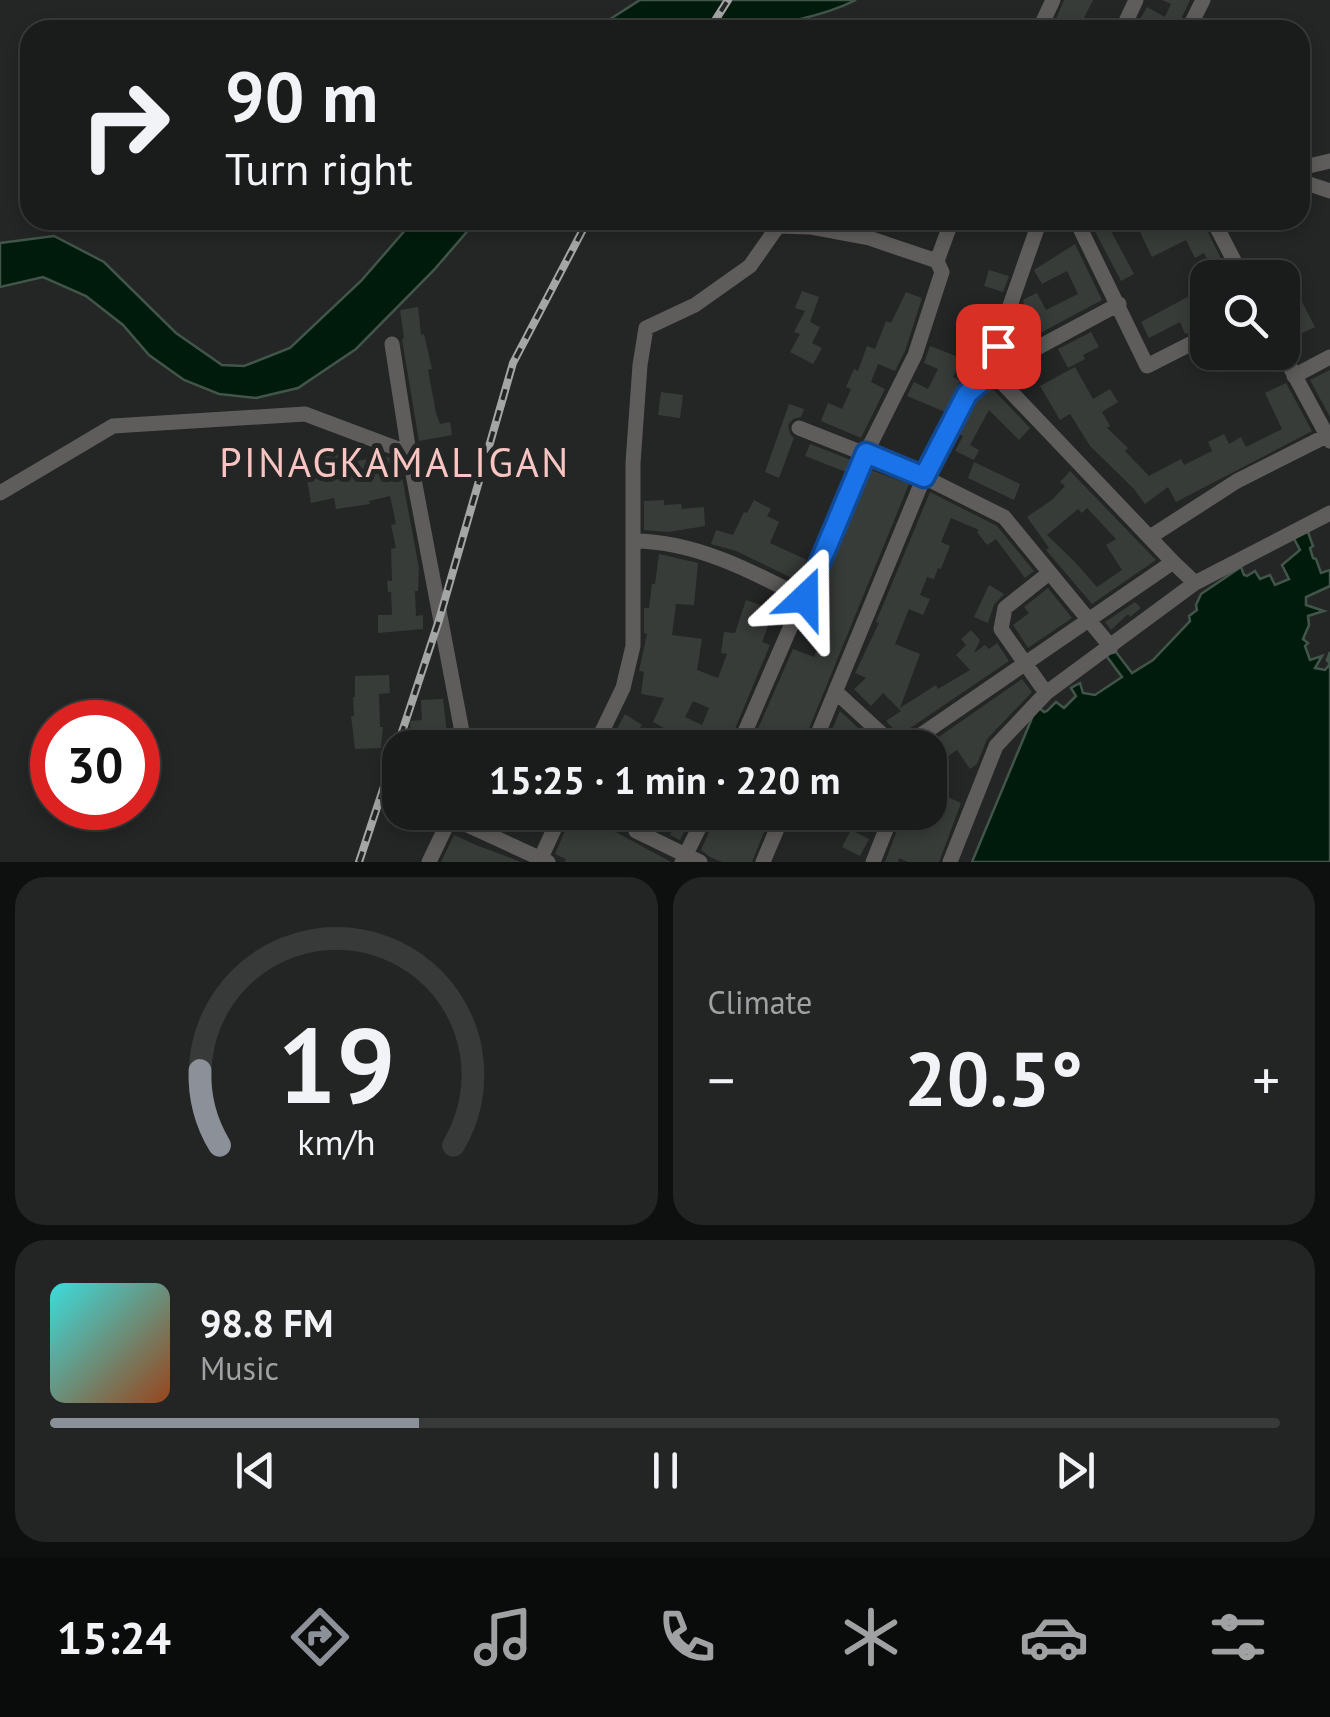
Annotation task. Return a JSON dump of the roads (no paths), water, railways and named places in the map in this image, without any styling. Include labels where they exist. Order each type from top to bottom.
[{"type":"street","points":[[603,730],[623,688],[633,646],[633,463],[646,328],[695,305],[750,266],[775,230]]},
{"type":"street","points":[[837,230],[937,261]]},
{"type":"street","points":[[746,730],[866,453],[915,355],[942,272],[937,261],[948,230]]},
{"type":"street","points":[[992,372],[1005,320],[1036,230]]},
{"type":"street","points":[[1081,230],[1148,366],[1190,344]]},
{"type":"street","points":[[1218,230],[1234,260]]},
{"type":"street","points":[[820,730],[924,477],[967,394],[992,372],[1119,304]]},
{"type":"street","points":[[392,344],[462,730]]},
{"type":"street","points":[[1294,376],[1330,358]]},
{"type":"street","points":[[1150,537],[1238,482],[1329,436],[1291,370]]},
{"type":"street","points":[[992,372],[1195,582]]},
{"type":"street","points":[[0,493],[113,426],[305,414],[409,453]]},
{"type":"street","points":[[800,428],[924,477],[1004,517],[1110,648]]},
{"type":"street","points":[[950,862],[996,746],[1046,693],[1195,582],[1330,513]]},
{"type":"street","points":[[634,541],[659,541],[694,550],[758,574],[805,598]]},
{"type":"street","points":[[926,730],[1173,562]]},
{"type":"street","points":[[1046,693],[1000,629],[1005,608],[1048,573]]},
{"type":"street","points":[[836,692],[879,730]]},
{"type":"street","points":[[428,862],[444,830]]},
{"type":"street","points":[[482,830],[543,861],[555,830]]},
{"type":"street","points":[[636,831],[689,860],[700,830]]},
{"type":"street","points":[[762,862],[776,830]]},
{"type":"street","points":[[873,862],[885,830]]},
{"type":"railway","points":[[715,20],[728,0]]},
{"type":"railway","points":[[359,862],[439,620],[513,363],[583,230]]},
{"type":"district","name":"PINAGKAMALIGAN","points":[[395,462]]}]
